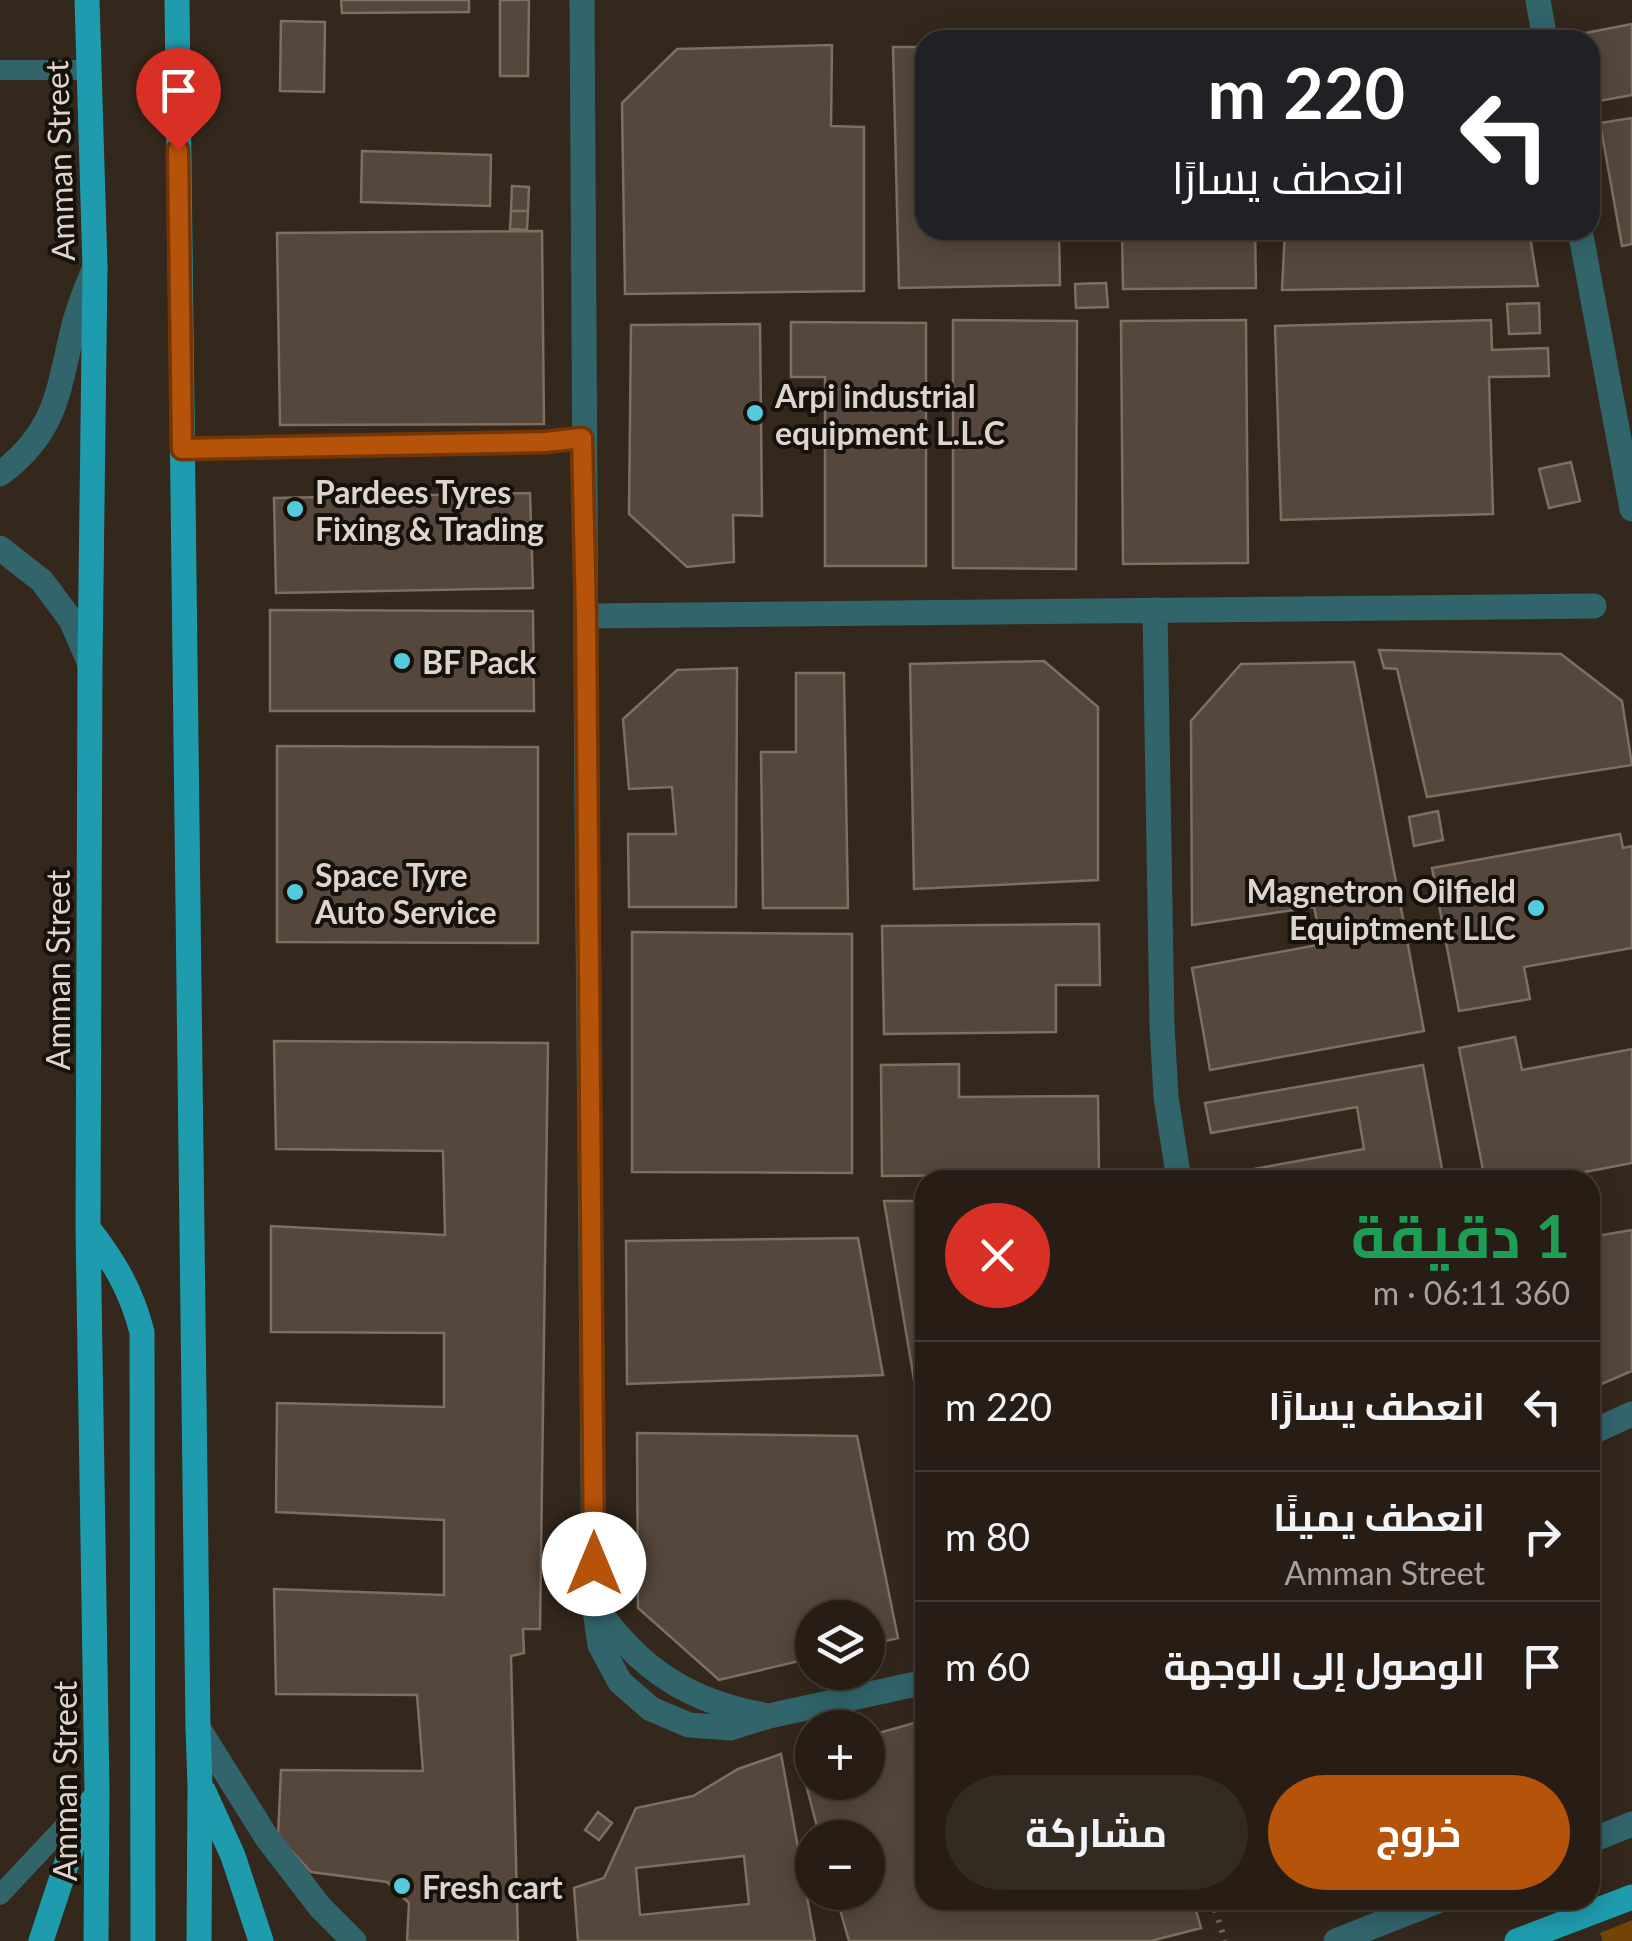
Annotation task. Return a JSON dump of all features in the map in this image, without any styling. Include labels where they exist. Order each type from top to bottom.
[{"type":"main road","name":"Amman Street","points":[[87,0],[95,267],[88,1228],[98,1791],[96,1941]]},
{"type":"main road","points":[[176,0],[199,1941]]},
{"type":"main road","points":[[88,1228],[123,1278],[142,1332],[143,1941]]},
{"type":"main road","points":[[200,1786],[233,1856],[261,1941]]},
{"type":"main road","points":[[41,1941],[72,1847],[98,1791]]},
{"type":"main road","points":[[1600,1909],[1632,1897]]},
{"type":"main road","points":[[1517,1941],[1598,1910]]},
{"type":"street","points":[[582,0],[582,438],[594,1604],[614,1634],[668,1681],[734,1710],[769,1716],[915,1684]]},
{"type":"street","points":[[1538,0],[1543,30]]},
{"type":"street","points":[[1582,240],[1632,509]]},
{"type":"street","points":[[0,474],[40,434],[52,412],[79,307],[95,267]]},
{"type":"street","points":[[0,548],[42,582],[71,620],[90,664]]},
{"type":"street","points":[[586,616],[1594,606]]},
{"type":"street","points":[[1154,610],[1163,1043],[1177,1170]]},
{"type":"street","points":[[1600,1428],[1632,1414]]},
{"type":"street","points":[[198,1728],[267,1838],[320,1908],[354,1941]]},
{"type":"street","points":[[1600,1837],[1632,1824]]},
{"type":"street","points":[[1336,1941],[1415,1910]]},
{"type":"lane","points":[[0,70],[88,70]]},
{"type":"lane","points":[[182,449],[582,438]]},
{"type":"lane","points":[[0,1895],[98,1791]]},
{"type":"path","points":[[1215,1910],[1225,1941]]},
{"type":"shaded area","points":[[1632,1920],[1632,1941],[1603,1941],[1600,1933]]},
{"type":"building","points":[[341,0],[469,0],[469,12],[342,13]]},
{"type":"building","points":[[500,0],[529,0],[528,76],[500,76]]},
{"type":"building","points":[[281,21],[325,22],[324,92],[280,91]]},
{"type":"building","points":[[1632,24],[1632,95],[1600,101],[1600,30]]},
{"type":"building","points":[[832,45],[831,126],[864,127],[864,291],[625,294],[622,103],[677,49]]},
{"type":"building","points":[[893,47],[915,47],[915,240],[1059,240],[1060,285],[899,288]]},
{"type":"building","points":[[1632,118],[1632,244],[1622,246],[1600,123]]},
{"type":"building","points":[[362,151],[491,155],[490,206],[361,202]]},
{"type":"building","points":[[512,186],[529,187],[528,211],[511,211]]},
{"type":"building","points":[[511,211],[528,211],[527,230],[510,229]]},
{"type":"building","points":[[542,231],[544,424],[280,425],[277,233]]},
{"type":"building","points":[[1122,240],[1255,240],[1256,288],[1123,289]]},
{"type":"building","points":[[1284,240],[1531,240],[1538,286],[1282,290]]},
{"type":"building","points":[[1106,283],[1108,307],[1076,308],[1075,284]]},
{"type":"building","points":[[1539,303],[1540,333],[1509,334],[1507,304]]},
{"type":"building","points":[[953,320],[1077,321],[1076,569],[953,568]]},
{"type":"building","points":[[1246,320],[1248,563],[1123,564],[1121,321]]},
{"type":"building","points":[[1491,320],[1492,350],[1548,348],[1549,376],[1489,377],[1493,514],[1281,520],[1275,326]]},
{"type":"building","points":[[791,322],[926,323],[926,566],[825,566],[825,377],[791,377]]},
{"type":"building","points":[[760,324],[762,516],[733,515],[734,562],[687,567],[629,514],[631,325]]},
{"type":"building","points":[[1571,462],[1580,501],[1549,508],[1539,469]]},
{"type":"building","points":[[530,493],[533,588],[276,593],[274,498]]},
{"type":"building","name":"BF Pack","points":[[270,610],[533,611],[534,711],[270,711]]},
{"type":"building","points":[[1379,650],[1561,654],[1622,701],[1632,765],[1427,797],[1397,669],[1384,668]]},
{"type":"building","points":[[1044,661],[1098,707],[1098,880],[914,889],[910,664]]},
{"type":"building","points":[[1354,662],[1405,929],[1322,944],[1314,907],[1192,925],[1191,721],[1241,664]]},
{"type":"building","points":[[737,668],[736,907],[629,907],[628,834],[676,834],[672,787],[629,789],[623,719],[677,670]]},
{"type":"building","points":[[796,673],[844,673],[848,908],[763,908],[761,752],[796,752]]},
{"type":"building","points":[[277,746],[538,747],[538,943],[277,942]]},
{"type":"building","points":[[1438,811],[1443,840],[1414,846],[1409,817]]},
{"type":"building","name":"Magnetron Oilfield Equiptment LLC","points":[[1620,834],[1623,848],[1632,846],[1632,948],[1524,967],[1530,999],[1459,1011],[1432,868]]},
{"type":"building","points":[[1099,924],[1100,985],[1056,985],[1056,1032],[884,1034],[882,926]]},
{"type":"building","points":[[1405,929],[1424,1031],[1210,1070],[1192,968]]},
{"type":"building","points":[[632,932],[852,934],[852,1173],[632,1172]]},
{"type":"building","points":[[1515,1037],[1522,1070],[1632,1049],[1632,1163],[1595,1170],[1483,1170],[1459,1048]]},
{"type":"building","points":[[274,1041],[548,1043],[540,1629],[523,1629],[524,1653],[511,1656],[518,1941],[407,1941],[409,1903],[387,1882],[311,1872],[278,1836],[281,1770],[423,1771],[417,1695],[276,1694],[274,1589],[444,1595],[444,1520],[276,1512],[277,1403],[444,1407],[444,1333],[271,1332],[271,1226],[445,1235],[443,1151],[276,1149]]},
{"type":"building","points":[[959,1064],[959,1097],[1098,1096],[1099,1170],[915,1170],[915,1176],[882,1176],[881,1065]]},
{"type":"building","points":[[1423,1065],[1442,1170],[1248,1170],[1364,1149],[1357,1107],[1211,1133],[1205,1103]]},
{"type":"building","points":[[884,1201],[915,1201],[914,1380]]},
{"type":"building","points":[[1632,1230],[1632,1371],[1600,1385],[1600,1235]]},
{"type":"building","points":[[858,1238],[883,1375],[627,1384],[626,1241]]},
{"type":"building","points":[[637,1433],[857,1436],[898,1638],[885,1641],[885,1600],[795,1600],[795,1662],[719,1680],[638,1608]]},
{"type":"building","points":[[915,1723],[915,1910],[1196,1910],[1201,1928],[1151,1941],[849,1941],[840,1910],[885,1910],[885,1820],[815,1820],[810,1800],[885,1800],[885,1731]]},
{"type":"building","points":[[781,1754],[795,1831],[795,1910],[809,1910],[815,1941],[578,1941],[574,1888],[604,1878],[636,1808],[693,1796],[738,1769]],"holes":[[[744,1856],[749,1904],[640,1915],[636,1868]]]},
{"type":"building","points":[[598,1812],[612,1823],[599,1840],[585,1830]]},
{"type":"place","name":"Arpi industrial equipment L.L.C","points":[[755,413]]},
{"type":"place","name":"Pardees Tyres Fixing & Trading","points":[[295,509]]},
{"type":"place","name":"BF Pack","points":[[402,661]]},
{"type":"place","name":"Space Tyre Auto Service","points":[[295,892]]},
{"type":"place","name":"Magnetron Oilfield Equiptment LLC","points":[[1536,908]]},
{"type":"place","name":"Fresh cart","points":[[402,1886]]},
{"type":"route","points":[[178,150],[182,449],[582,438],[594,1564]]}]
